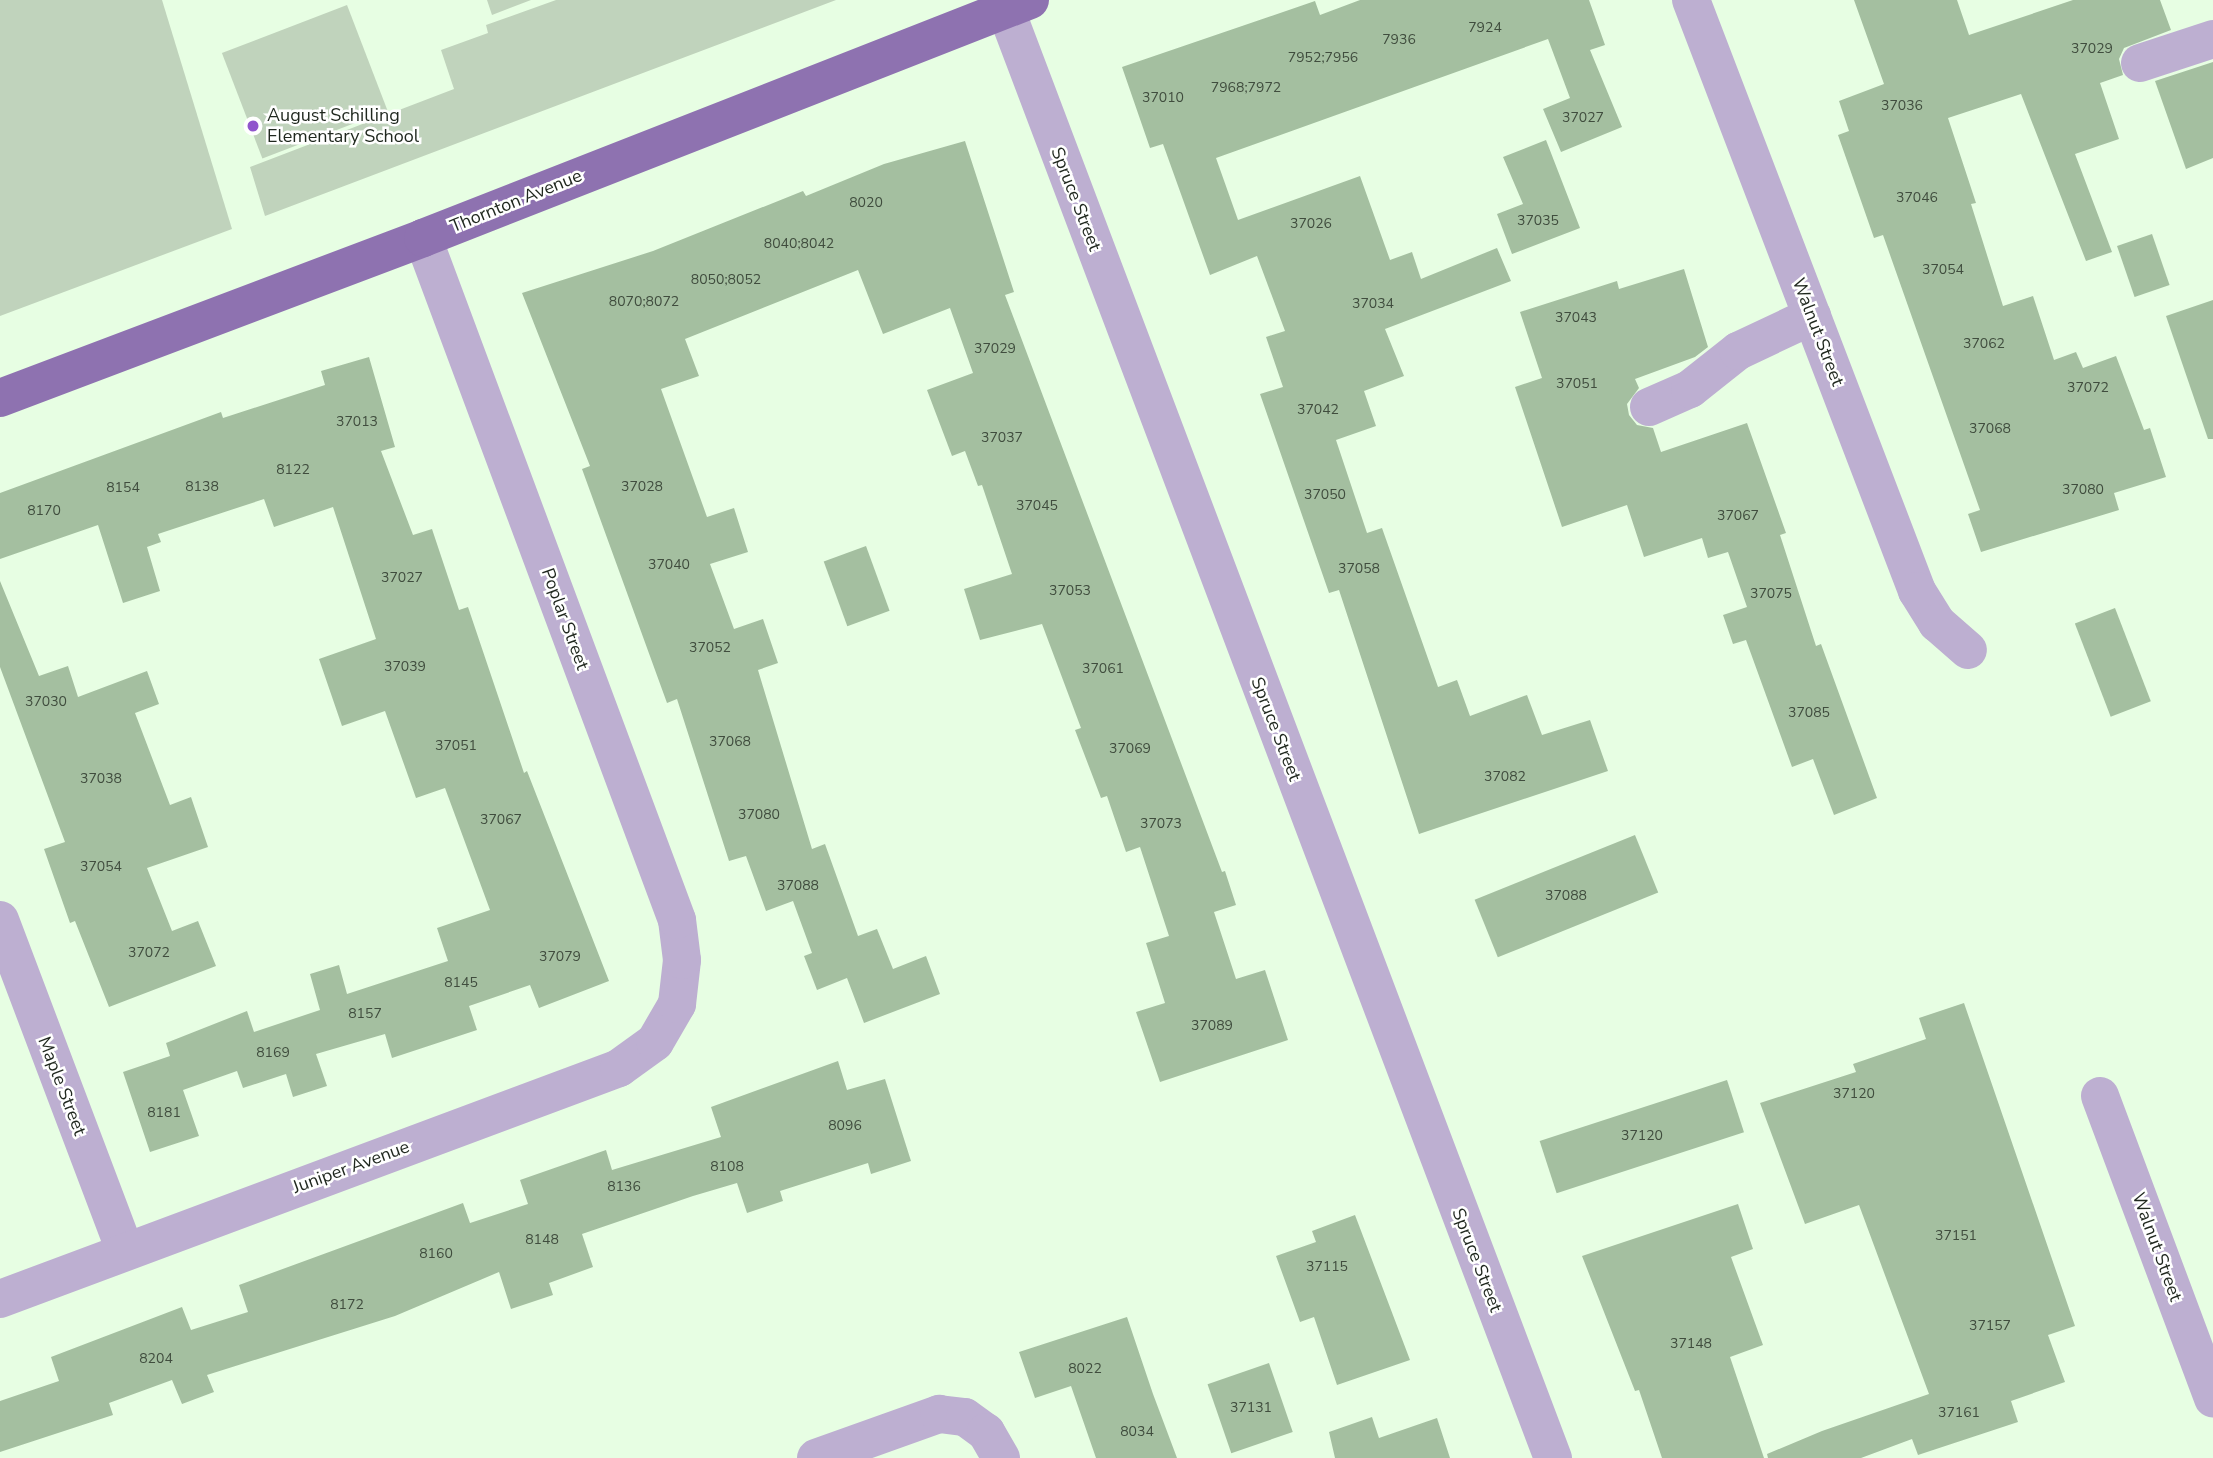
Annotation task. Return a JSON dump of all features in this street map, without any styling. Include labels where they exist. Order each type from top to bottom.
[{"type":"main road","name":"Thornton Avenue","points":[[0,398],[423,238],[1012,3]]},
{"type":"street","name":"Walnut Street","points":[[1691,0],[1917,591],[1937,623],[1968,650]]},
{"type":"street","name":"Spruce Street","points":[[1012,3],[1553,1458]]},
{"type":"street","points":[[2140,63],[2213,39]]},
{"type":"street","name":"Poplar Street","points":[[423,238],[677,920],[682,960],[677,1004]]},
{"type":"street","points":[[1648,407],[1690,389],[1738,351],[1812,316]]},
{"type":"street","name":"Maple Street","points":[[0,920],[125,1251]]},
{"type":"street","name":"Juniper Avenue","points":[[0,1299],[619,1068],[655,1042],[677,1004]]},
{"type":"street","name":"Walnut Street","points":[[2100,1096],[2213,1399]]},
{"type":"street","points":[[816,1458],[939,1414],[965,1416],[986,1432],[1001,1458]]},
{"type":"green space","points":[[0,0],[162,0],[232,229],[0,316]]},
{"type":"green space","points":[[487,0],[531,0],[492,15]]},
{"type":"green space","points":[[556,0],[836,0],[265,216],[250,167],[454,89],[441,50],[488,33],[486,25]]},
{"type":"green space","points":[[347,5],[387,110],[262,159],[222,53]]},
{"type":"building","points":[[1360,0],[1589,0],[1605,45],[1590,50],[1622,127],[1561,152],[1543,109],[1570,98],[1548,39],[1216,158],[1238,220],[1360,176],[1390,260],[1412,252],[1421,279],[1497,248],[1511,281],[1385,329],[1404,376],[1364,391],[1376,426],[1336,440],[1367,533],[1382,528],[1438,687],[1457,680],[1470,716],[1527,695],[1542,735],[1590,720],[1608,771],[1419,834],[1339,590],[1329,593],[1260,394],[1283,387],[1266,337],[1285,331],[1257,256],[1210,275],[1163,144],[1150,148],[1122,67],[1315,1],[1320,15]]},
{"type":"building","points":[[1854,0],[1957,0],[1969,35],[2073,0],[2160,0],[2171,30],[2124,48],[2119,59],[2123,75],[2100,83],[2119,139],[2075,154],[2112,252],[2086,261],[2021,94],[1948,118],[1976,203],[1971,204],[2003,306],[2033,296],[2054,360],[2076,352],[2083,368],[2116,356],[2144,430],[2150,428],[2166,477],[2114,493],[2119,510],[1981,552],[1968,514],[1980,510],[1883,235],[1874,238],[1838,135],[1849,131],[1839,101],[1884,84]]},
{"type":"building","points":[[2213,62],[2213,158],[2186,169],[2155,81]]},
{"type":"building","points":[[1546,140],[1580,228],[1512,254],[1497,214],[1523,204],[1503,157]]},
{"type":"building","points":[[965,141],[1014,292],[1005,295],[1236,905],[1214,912],[1236,979],[1265,970],[1288,1040],[1160,1082],[1136,1012],[1165,1003],[1146,943],[1169,936],[1140,847],[1126,852],[1107,796],[1101,798],[1075,730],[1081,728],[1042,624],[980,640],[964,589],[1012,574],[982,485],[978,486],[965,451],[952,456],[927,390],[973,373],[950,308],[883,334],[858,270],[685,339],[699,376],[661,389],[707,517],[734,508],[748,552],[710,564],[734,629],[763,619],[778,663],[758,670],[812,849],[825,844],[858,936],[877,929],[893,969],[926,956],[940,994],[864,1023],[847,978],[817,990],[804,956],[812,953],[793,901],[766,911],[746,856],[729,861],[677,699],[667,703],[582,469],[590,466],[522,293],[653,251],[803,191],[806,196],[884,164]]},
{"type":"building","points":[[2152,234],[2170,285],[2135,297],[2117,246]]},
{"type":"building","points":[[1684,269],[1708,347],[1695,357],[1635,379],[1639,388],[1627,404],[1629,415],[1637,425],[1653,428],[1661,452],[1747,423],[1786,533],[1780,535],[1816,646],[1821,644],[1877,798],[1834,815],[1813,759],[1792,767],[1746,640],[1733,644],[1723,615],[1747,607],[1728,552],[1708,558],[1702,538],[1644,557],[1627,505],[1562,527],[1515,387],[1542,378],[1520,312],[1617,281],[1619,289]]},
{"type":"building","points":[[2213,300],[2213,439],[2208,439],[2166,316]]},
{"type":"building","points":[[369,357],[395,447],[381,451],[413,535],[432,529],[459,610],[468,607],[524,773],[527,771],[609,981],[539,1008],[530,985],[469,1006],[477,1030],[392,1058],[385,1034],[316,1054],[327,1086],[293,1097],[286,1074],[243,1088],[237,1071],[183,1090],[199,1136],[150,1152],[123,1072],[170,1056],[166,1043],[247,1011],[254,1032],[320,1010],[310,974],[339,965],[347,994],[448,961],[437,928],[490,910],[445,788],[416,798],[385,711],[342,726],[319,659],[376,639],[333,507],[274,527],[264,499],[158,534],[161,542],[147,547],[160,591],[123,603],[98,525],[0,559],[0,493],[221,412],[223,418],[325,385],[321,371]]},
{"type":"building","points":[[866,546],[890,611],[847,626],[824,561]]},
{"type":"building","points":[[0,581],[39,676],[68,666],[78,697],[147,671],[159,704],[135,713],[170,805],[191,797],[208,847],[147,868],[172,931],[198,921],[216,966],[109,1007],[75,921],[70,923],[44,849],[65,842],[0,667]]},
{"type":"building","points":[[2115,608],[2151,701],[2111,717],[2075,623]]},
{"type":"building","points":[[1635,835],[1658,892],[1498,957],[1475,900]]},
{"type":"building","points":[[1964,1003],[2075,1326],[2048,1335],[2065,1382],[2011,1401],[2018,1422],[1918,1455],[1912,1439],[1861,1458],[1768,1458],[1767,1454],[1822,1431],[1929,1394],[1859,1205],[1805,1224],[1760,1103],[1856,1072],[1853,1064],[1926,1039],[1919,1018]]},
{"type":"building","points":[[838,1061],[847,1090],[885,1079],[911,1161],[871,1174],[868,1163],[780,1191],[783,1201],[747,1213],[737,1183],[693,1196],[582,1234],[593,1267],[549,1283],[553,1295],[511,1309],[499,1272],[395,1316],[207,1375],[214,1392],[182,1404],[172,1380],[109,1403],[113,1415],[0,1452],[0,1401],[59,1381],[51,1357],[182,1307],[191,1330],[248,1312],[239,1285],[463,1203],[470,1223],[528,1204],[520,1180],[606,1150],[612,1170],[721,1137],[711,1107]]},
{"type":"building","points":[[1727,1080],[1744,1132],[1557,1193],[1540,1141]]},
{"type":"building","points":[[1738,1204],[1753,1249],[1731,1257],[1763,1345],[1730,1357],[1764,1458],[1662,1458],[1639,1390],[1635,1391],[1582,1256]]},
{"type":"building","points":[[1355,1215],[1410,1360],[1337,1385],[1314,1317],[1300,1322],[1276,1256],[1316,1242],[1312,1231]]},
{"type":"building","points":[[1127,1317],[1177,1458],[1096,1458],[1071,1386],[1035,1398],[1019,1352]]},
{"type":"building","points":[[1269,1363],[1293,1432],[1231,1453],[1208,1384]]},
{"type":"building","points":[[1372,1417],[1379,1438],[1437,1418],[1450,1458],[1335,1458],[1329,1432]]},
{"type":"place","name":"August Schilling Elementary School","points":[[253,126]]}]
